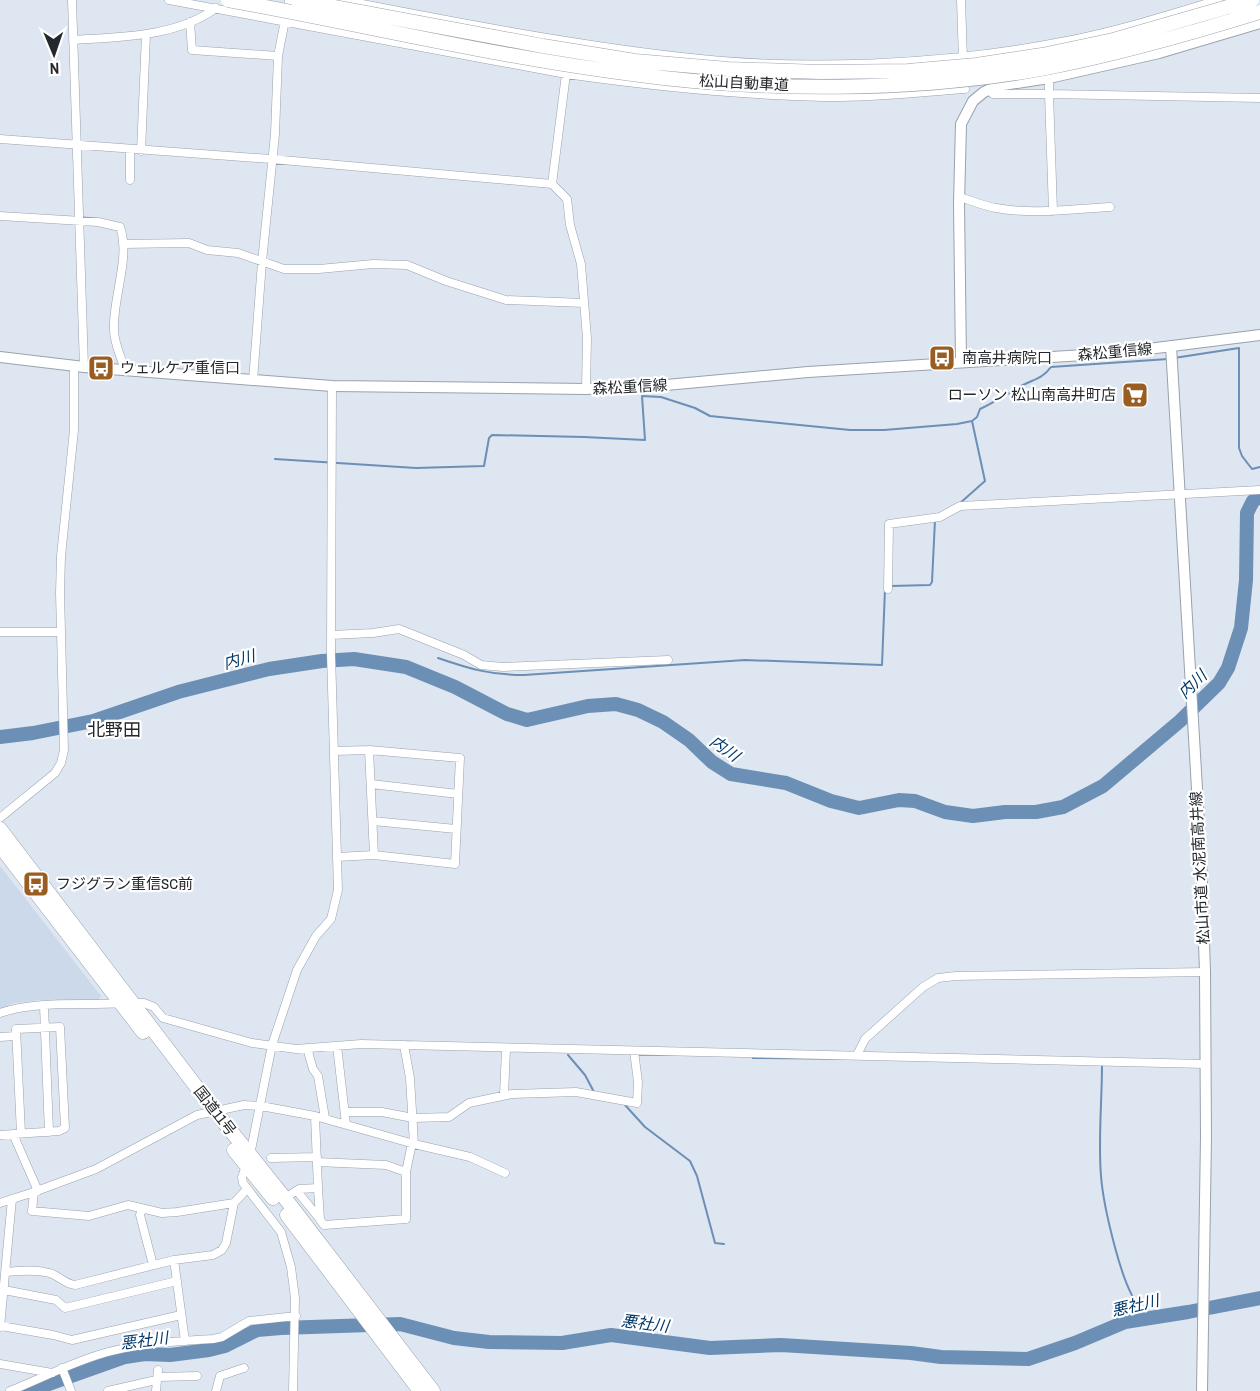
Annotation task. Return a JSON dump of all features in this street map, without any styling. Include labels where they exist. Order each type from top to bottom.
[{"type":"highway","name":"松山自動車道","points":[[228,0],[448,44],[633,75],[727,83],[822,86],[932,82],[1044,68],[1117,53],[1260,12]]},
{"type":"highway","name":"松山自動車道","points":[[297,0],[635,61],[728,69],[821,72],[908,71],[976,65],[1042,55],[1113,40],[1252,0]]},
{"type":"highway","name":"国道11号","points":[[0,830],[127,1003],[248,1159],[285,1212],[384,1335],[433,1391]]},
{"type":"highway","name":"国道11号","points":[[0,846],[127,1003]]},
{"type":"highway","name":"国道11号","points":[[248,1159],[291,1194],[371,1319]]},
{"type":"highway","name":"国道11号","points":[[384,1335],[420,1391]]},
{"type":"street","points":[[0,818],[56,773],[62,763],[65,734],[60,632],[61,556],[79,366],[80,221],[72,0]]},
{"type":"street","points":[[169,0],[566,74],[680,88],[823,97],[965,89]]},
{"type":"street","points":[[254,381],[261,262],[278,95],[278,56],[289,0]]},
{"type":"street","points":[[342,0],[573,42],[683,57],[816,63],[892,62],[962,56],[1061,42],[1164,17],[1218,0]]},
{"type":"street","points":[[961,0],[965,89],[973,101]]},
{"type":"street","points":[[73,40],[146,35],[190,22],[205,16],[216,8]]},
{"type":"street","points":[[190,22],[192,50],[278,56]]},
{"type":"street","points":[[961,363],[961,124],[973,101],[989,90],[1006,85],[1049,78],[1182,47],[1260,23]]},
{"type":"street","points":[[141,151],[146,35]]},
{"type":"street","points":[[552,184],[566,74]]},
{"type":"street","points":[[1049,78],[1053,211]]},
{"type":"street","points":[[989,90],[993,94],[1260,98]]},
{"type":"street","points":[[0,139],[272,159],[552,184],[567,199],[570,225],[581,264],[587,338],[586,389]]},
{"type":"street","points":[[130,150],[130,180]]},
{"type":"street","points":[[960,197],[996,208],[1047,212],[1110,207]]},
{"type":"street","points":[[0,216],[98,222],[120,227],[123,244],[121,280],[114,333],[125,370]]},
{"type":"street","points":[[123,244],[181,242],[207,250],[238,254],[284,269],[319,269],[373,264],[407,265],[446,281],[506,300],[584,303]]},
{"type":"street","name":"森松重信線","points":[[0,357],[79,366],[332,386],[586,389],[655,386],[808,372],[1116,353],[1260,335]]},
{"type":"street","name":"松山市道 水泥南高井線","points":[[1172,346],[1201,856],[1205,972],[1206,1137],[1202,1391]]},
{"type":"street","points":[[293,1391],[296,1298],[291,1267],[280,1232],[247,1189],[242,1177],[261,1106],[272,1045],[297,970],[316,936],[331,919],[338,890],[331,665],[332,386]]},
{"type":"street","points":[[888,589],[889,524],[940,517],[960,506],[1260,490]]},
{"type":"street","points":[[331,635],[399,629],[481,665],[503,667],[668,660]]},
{"type":"street","points":[[0,632],[60,632]]},
{"type":"street","points":[[334,751],[369,750],[460,758],[455,864],[374,855],[337,857]]},
{"type":"street","points":[[369,750],[374,855]]},
{"type":"street","points":[[371,784],[458,794]]},
{"type":"street","points":[[373,821],[456,829]]},
{"type":"street","points":[[857,1055],[865,1039],[923,987],[938,978],[1205,972]]},
{"type":"street","points":[[0,1013],[35,1005],[144,1003],[154,1007],[163,1018],[189,1026],[252,1042],[307,1048],[404,1045],[493,1046],[506,1049],[1205,1064]]},
{"type":"street","points":[[45,1006],[49,1132]]},
{"type":"street","points":[[0,1134],[17,1134],[49,1132],[65,1128],[60,1027],[16,1029],[17,1134],[36,1192],[32,1211],[89,1216],[120,1206],[162,1213],[234,1203]]},
{"type":"street","points":[[0,1037],[16,1036]]},
{"type":"street","points":[[291,1194],[324,1225],[406,1219],[406,1172],[413,1144],[413,1118],[410,1078],[404,1045]]},
{"type":"street","points":[[337,1046],[346,1124]]},
{"type":"street","points":[[307,1048],[318,1076],[325,1118]]},
{"type":"street","points":[[504,1095],[506,1049]]},
{"type":"street","points":[[345,1112],[382,1112],[413,1118],[449,1117],[469,1103],[504,1095],[576,1092],[637,1103],[638,1082],[634,1051]]},
{"type":"street","points":[[0,1203],[96,1169],[198,1115],[244,1105],[325,1118],[413,1144],[470,1157],[505,1173]]},
{"type":"street","points":[[315,1116],[320,1220]]},
{"type":"street","points":[[271,1158],[386,1165],[406,1172]]},
{"type":"street","points":[[291,1194],[318,1188]]},
{"type":"street","points":[[6,1272],[49,1273],[65,1283],[75,1285],[174,1260],[213,1255],[222,1251],[226,1243],[234,1203],[247,1189]]},
{"type":"street","points":[[12,1199],[0,1326],[72,1340],[181,1314]]},
{"type":"street","points":[[142,1209],[140,1215],[153,1265]]},
{"type":"street","points":[[174,1260],[185,1341]]},
{"type":"street","points":[[2,1294],[56,1300],[65,1308],[177,1281]]},
{"type":"street","points":[[10,1391],[107,1353],[148,1344],[222,1337],[249,1321],[296,1320]]},
{"type":"street","points":[[0,1364],[52,1373]]},
{"type":"street","points":[[216,1391],[220,1376],[244,1368]]},
{"type":"street","points":[[63,1370],[70,1388]]},
{"type":"street","points":[[108,1391],[157,1376],[197,1376]]},
{"type":"street","points":[[156,1391],[157,1376]]},
{"type":"shaded area","points":[[0,866],[101,996],[98,1001],[67,1003],[40,1000],[14,1003],[0,1009]]},
{"type":"water","points":[[752,1057],[872,1060],[752,1059]]},
{"type":"waterway","points":[[1174,358],[1239,348],[1239,448],[1252,469],[1260,467]]},
{"type":"waterway","points":[[275,459],[416,468],[484,466],[489,438],[492,435],[645,440],[642,396],[661,397],[695,408],[710,416],[850,430],[884,430],[957,424],[972,421],[977,417],[980,409],[1042,376],[1051,367],[1168,359]]},
{"type":"waterway","points":[[959,504],[985,481],[972,421]]},
{"type":"waterway","name":"内川","points":[[0,737],[93,721],[178,692],[269,669],[354,659],[406,667],[455,687],[507,714],[527,720],[588,706],[616,704],[638,710],[663,722],[689,740],[712,762],[731,774],[786,783],[831,801],[859,808],[899,800],[915,801],[945,812],[973,816],[1005,812],[1036,812],[1063,807],[1103,786],[1180,721],[1219,683],[1228,668],[1241,628],[1246,580],[1247,513],[1253,501],[1260,497]]},
{"type":"waterway","points":[[891,586],[930,585],[935,520]]},
{"type":"waterway","points":[[438,658],[480,671],[524,675],[745,660],[882,665],[885,589]]},
{"type":"waterway","points":[[568,1055],[585,1075],[594,1092]]},
{"type":"waterway","points":[[1100,1065],[1102,1065],[1100,1149],[1103,1189],[1121,1266],[1127,1284],[1141,1307]]},
{"type":"waterway","points":[[625,1105],[645,1127],[690,1161],[697,1176],[715,1243],[724,1244]]},
{"type":"waterway","name":"悪社川","points":[[29,1391],[125,1357],[209,1350],[225,1346],[257,1330],[281,1328],[400,1324],[454,1338],[489,1342],[562,1343],[611,1335],[710,1348],[781,1345],[941,1357],[1028,1359],[1075,1343],[1125,1322],[1260,1298]]},
{"type":"place","name":"南高井病院口","points":[[942,358]]},
{"type":"place","name":"ウェルケア重信口","points":[[101,368]]},
{"type":"place","name":"ローソン 松山南高井町店","points":[[1135,395]]},
{"type":"place","name":"フジグラン重信SC前","points":[[36,884]]},
{"type":"district","name":"北野田","points":[[114,730]]}]
